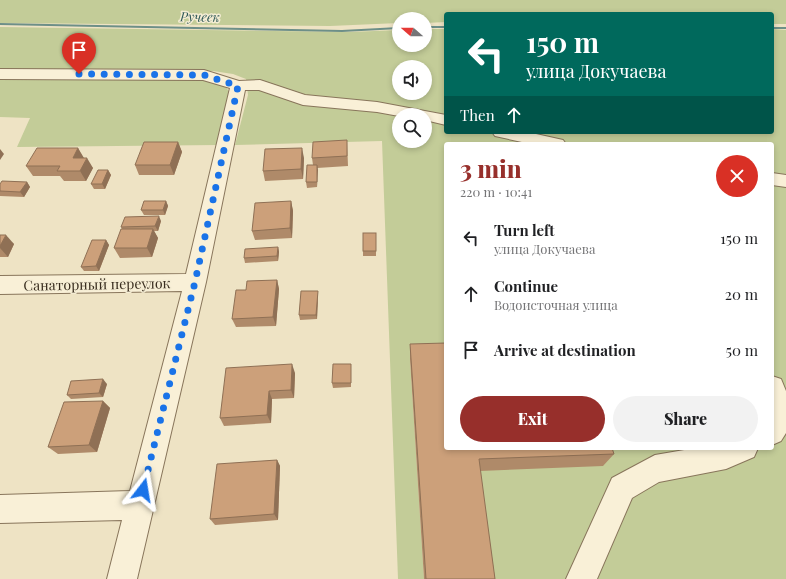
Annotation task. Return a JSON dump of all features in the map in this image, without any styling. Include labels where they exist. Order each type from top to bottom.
[{"type":"street","points":[[0,74],[204,75],[238,86],[260,85],[303,100],[392,110]]},
{"type":"street","points":[[122,579],[195,282],[238,86]]},
{"type":"street","points":[[432,117],[444,120]]},
{"type":"street","points":[[511,134],[548,142]]},
{"type":"street","points":[[774,179],[786,181]]},
{"type":"street","name":"Санаторный переулок","points":[[0,285],[195,282]]},
{"type":"street","points":[[774,392],[779,421],[774,429]]},
{"type":"street","points":[[581,579],[622,488],[655,469],[726,456],[740,450]]},
{"type":"street","points":[[0,509],[139,505]]},
{"type":"green space","points":[[0,0],[786,0],[786,24],[774,24],[774,12],[444,12],[444,22],[432,23],[432,12],[392,12],[392,23],[330,26],[0,23]]},
{"type":"green space","points":[[0,27],[350,32],[392,30],[392,52],[432,52],[432,29],[444,29],[444,134],[774,134],[774,29],[786,30],[786,579],[488,579],[474,471],[588,450],[774,450],[774,142],[444,142],[444,357],[410,359],[424,579],[398,579],[382,141],[235,145],[248,95],[246,79],[233,74],[213,71],[0,70]]},
{"type":"green space","points":[[205,77],[222,82],[231,94],[218,145],[17,147],[30,118],[0,117],[0,78]]},
{"type":"building","points":[[347,140],[347,156],[312,158],[313,142]]},
{"type":"building","points":[[144,142],[178,142],[170,165],[135,165]]},
{"type":"building","points":[[37,148],[78,148],[73,158],[87,158],[80,171],[57,171],[60,166],[26,166]]},
{"type":"building","points":[[302,148],[301,169],[263,171],[265,149]]},
{"type":"building","points":[[307,165],[317,165],[317,182],[306,182]]},
{"type":"building","points":[[98,170],[108,170],[102,184],[91,184]]},
{"type":"building","points":[[2,181],[27,182],[20,192],[0,191],[0,184]]},
{"type":"building","points":[[144,201],[166,201],[163,210],[141,210]]},
{"type":"building","points":[[291,201],[290,228],[252,231],[255,203]]},
{"type":"building","points":[[159,216],[155,226],[121,227],[125,217]]},
{"type":"building","points":[[121,229],[153,229],[147,248],[114,248]]},
{"type":"building","points":[[363,233],[376,233],[376,251],[363,251]]},
{"type":"building","points":[[0,235],[6,235],[0,246]]},
{"type":"building","points":[[92,240],[106,240],[96,266],[81,267]]},
{"type":"building","points":[[278,247],[277,256],[244,258],[245,249]]},
{"type":"building","points":[[277,280],[273,317],[232,319],[236,290],[246,290],[247,281]]},
{"type":"building","points":[[301,291],[318,291],[316,315],[299,315]]},
{"type":"building","points":[[444,343],[444,450],[613,450],[614,454],[479,459],[495,579],[426,579],[410,344]]},
{"type":"building","points":[[292,364],[291,390],[269,391],[267,415],[220,418],[226,368]]},
{"type":"building","points":[[333,364],[351,364],[351,383],[332,383]]},
{"type":"building","points":[[103,379],[99,393],[67,395],[71,381]]},
{"type":"building","points":[[103,401],[89,445],[48,447],[64,402]]},
{"type":"building","points":[[277,460],[274,514],[210,519],[217,464]]},
{"type":"waterway","name":"Ручеек","points":[[0,24],[342,31],[392,28]]},
{"type":"waterway","name":"Ручеек","points":[[432,27],[444,27]]},
{"type":"waterway","name":"Ручеек","points":[[774,28],[786,28]]},
{"type":"route","points":[[79,74],[204,75],[238,86],[195,282],[143,490]]}]
